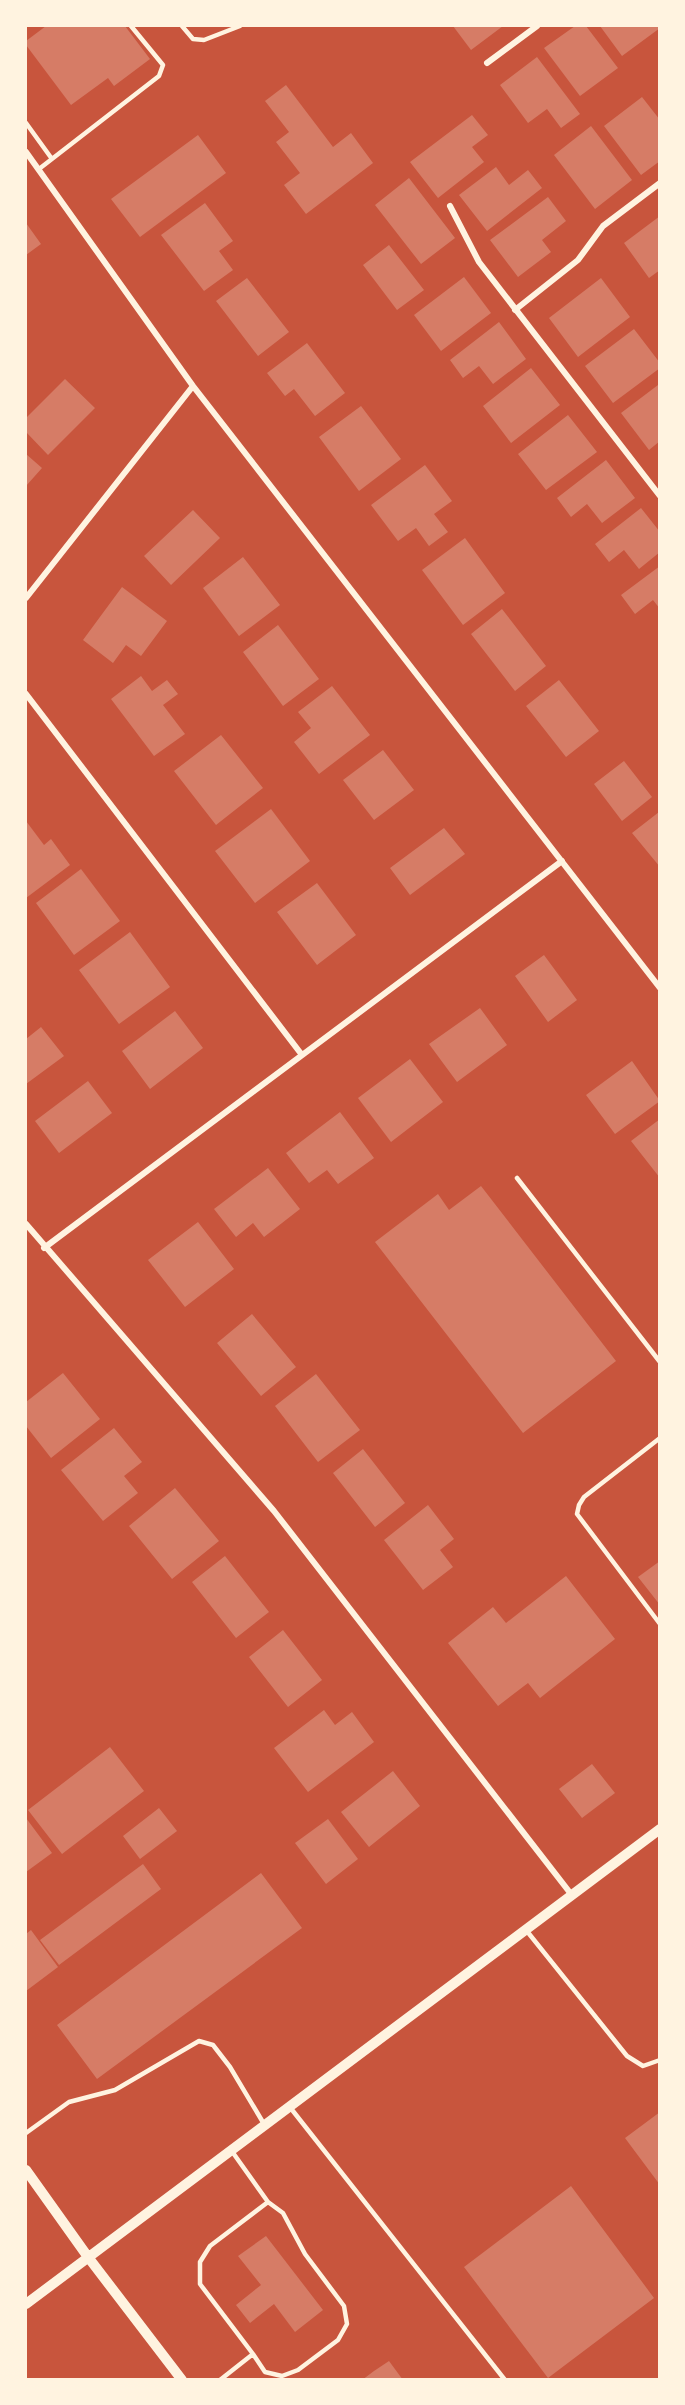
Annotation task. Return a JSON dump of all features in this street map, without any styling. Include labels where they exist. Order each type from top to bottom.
[{"type":"street","points":[[487,63],[537,26]]},
{"type":"street","points":[[26,152],[193,386],[660,988]]},
{"type":"street","points":[[515,310],[578,260],[603,226],[660,183]]},
{"type":"street","points":[[450,206],[479,262],[660,496]]},
{"type":"street","points":[[26,598],[193,386]]},
{"type":"street","points":[[26,694],[302,1055]]},
{"type":"street","points":[[44,1248],[562,861]]},
{"type":"street","points":[[26,1224],[44,1248],[274,1511],[572,1894]]},
{"type":"street","points":[[26,2304],[660,1828]]},
{"type":"street","points":[[26,2170],[88,2257],[182,2379]]},
{"type":"lane","points":[[39,169],[159,76],[163,70],[163,65],[131,26]]},
{"type":"lane","points":[[182,26],[194,39],[204,40],[240,26]]},
{"type":"lane","points":[[26,123],[52,159]]},
{"type":"lane","points":[[517,1178],[660,1362]]},
{"type":"lane","points":[[660,1438],[584,1497],[579,1505],[578,1514],[660,1624]]},
{"type":"lane","points":[[526,1929],[627,2056],[643,2066],[660,2060]]},
{"type":"lane","points":[[26,2133],[69,2102],[115,2090],[199,2042],[213,2045],[230,2067],[264,2125]]},
{"type":"lane","points":[[289,2106],[505,2379]]},
{"type":"lane","points":[[231,2150],[268,2202],[283,2212],[306,2254],[344,2306],[347,2324],[338,2340],[298,2370],[282,2376],[265,2372],[200,2284],[200,2262],[210,2246],[268,2202]]},
{"type":"lane","points":[[219,2379],[253,2355]]},
{"type":"building","points":[[46,26],[125,26],[150,59],[114,86],[108,78],[71,105],[26,45],[26,41]]},
{"type":"building","points":[[453,26],[503,26],[471,50]]},
{"type":"building","points":[[575,26],[586,26],[618,68],[580,96],[544,48]]},
{"type":"building","points":[[600,26],[659,26],[660,28],[622,56]]},
{"type":"building","points":[[537,57],[580,114],[561,128],[547,109],[528,123],[500,85]]},
{"type":"building","points":[[286,85],[333,147],[351,133],[373,163],[306,214],[284,185],[300,173],[276,142],[289,132],[265,101]]},
{"type":"building","points":[[642,97],[660,120],[660,161],[641,175],[604,126]]},
{"type":"building","points":[[472,115],[488,135],[472,147],[484,162],[438,198],[410,162]]},
{"type":"building","points":[[591,126],[632,180],[595,209],[554,155]]},
{"type":"building","points":[[198,135],[226,173],[140,237],[111,199]]},
{"type":"building","points":[[496,167],[509,185],[528,170],[542,188],[487,231],[459,195]]},
{"type":"building","points":[[409,178],[455,238],[421,264],[375,205]]},
{"type":"building","points":[[548,197],[566,221],[542,240],[551,252],[518,277],[490,240]]},
{"type":"building","points":[[205,203],[233,241],[219,251],[233,270],[204,291],[161,235]]},
{"type":"building","points":[[660,216],[660,270],[649,278],[624,243]]},
{"type":"building","points":[[26,223],[41,244],[26,255]]},
{"type":"building","points":[[389,245],[424,290],[397,310],[363,265]]},
{"type":"building","points":[[464,277],[491,313],[441,351],[414,315]]},
{"type":"building","points":[[247,278],[289,332],[258,356],[216,301]]},
{"type":"building","points":[[601,278],[630,317],[578,357],[549,318]]},
{"type":"building","points":[[499,322],[526,359],[493,384],[479,366],[463,378],[450,360]]},
{"type":"building","points":[[634,329],[660,363],[660,368],[613,403],[585,366]]},
{"type":"building","points":[[307,343],[345,393],[315,416],[294,389],[285,396],[267,373]]},
{"type":"building","points":[[531,368],[560,405],[511,443],[483,406]]},
{"type":"building","points":[[65,379],[95,408],[48,455],[26,432],[26,418]]},
{"type":"building","points":[[658,385],[660,441],[649,450],[621,413]]},
{"type":"building","points":[[361,406],[401,459],[359,491],[319,437]]},
{"type":"building","points":[[568,415],[597,452],[546,490],[518,454]]},
{"type":"building","points":[[26,454],[42,468],[26,486]]},
{"type":"building","points":[[606,460],[635,498],[602,523],[587,504],[571,517],[557,498]]},
{"type":"building","points":[[425,465],[452,501],[434,514],[448,532],[429,546],[416,528],[398,541],[371,505]]},
{"type":"building","points":[[641,508],[660,532],[660,552],[639,569],[624,550],[609,562],[595,544]]},
{"type":"building","points":[[193,510],[220,538],[171,585],[144,556]]},
{"type":"building","points":[[465,538],[505,593],[463,625],[422,570]]},
{"type":"building","points":[[243,557],[280,605],[239,636],[203,588]]},
{"type":"building","points":[[660,566],[660,609],[653,600],[635,614],[621,595]]},
{"type":"building","points":[[122,587],[167,621],[141,656],[126,645],[113,663],[83,640]]},
{"type":"building","points":[[502,609],[546,666],[515,691],[471,634]]},
{"type":"building","points":[[278,625],[319,679],[283,706],[243,652]]},
{"type":"building","points":[[141,676],[152,691],[167,680],[178,694],[163,705],[185,734],[154,756],[111,699]]},
{"type":"building","points":[[559,680],[599,731],[566,757],[526,706]]},
{"type":"building","points":[[332,686],[370,735],[319,774],[294,742],[311,728],[298,712]]},
{"type":"building","points":[[221,735],[263,788],[216,825],[174,771]]},
{"type":"building","points":[[383,750],[414,790],[374,820],[343,780]]},
{"type":"building","points":[[624,761],[652,797],[622,821],[594,784]]},
{"type":"building","points":[[271,809],[310,861],[255,903],[215,851]]},
{"type":"building","points":[[660,813],[660,867],[632,833]]},
{"type":"building","points":[[26,821],[44,845],[51,839],[70,865],[26,898]]},
{"type":"building","points":[[444,828],[465,854],[410,895],[390,868]]},
{"type":"building","points":[[81,869],[120,921],[74,955],[36,903]]},
{"type":"building","points":[[317,883],[356,935],[317,965],[277,912]]},
{"type":"building","points":[[130,932],[170,987],[119,1024],[79,970]]},
{"type":"building","points":[[544,955],[577,1000],[548,1022],[515,976]]},
{"type":"building","points":[[480,1008],[507,1045],[457,1082],[429,1044]]},
{"type":"building","points":[[175,1011],[203,1048],[150,1089],[122,1051]]},
{"type":"building","points":[[41,1027],[64,1056],[26,1084],[26,1039]]},
{"type":"building","points":[[410,1059],[443,1102],[391,1142],[358,1098]]},
{"type":"building","points":[[632,1061],[660,1101],[615,1134],[586,1095]]},
{"type":"building","points":[[88,1081],[112,1113],[59,1153],[35,1121]]},
{"type":"building","points":[[340,1112],[374,1158],[338,1184],[327,1170],[309,1183],[286,1153]]},
{"type":"building","points":[[660,1119],[660,1178],[631,1141]]},
{"type":"building","points":[[268,1168],[300,1209],[264,1237],[253,1223],[236,1237],[214,1209]]},
{"type":"building","points":[[481,1186],[616,1361],[523,1433],[375,1242],[438,1194],[449,1210]]},
{"type":"building","points":[[198,1222],[234,1269],[185,1307],[148,1260]]},
{"type":"building","points":[[252,1314],[296,1367],[261,1396],[217,1343]]},
{"type":"building","points":[[63,1373],[100,1419],[51,1458],[26,1426],[26,1402]]},
{"type":"building","points":[[316,1374],[360,1430],[318,1462],[275,1406]]},
{"type":"building","points":[[114,1428],[142,1462],[124,1476],[138,1493],[103,1521],[61,1470]]},
{"type":"building","points":[[363,1449],[405,1503],[375,1527],[333,1473]]},
{"type":"building","points":[[175,1488],[219,1541],[172,1579],[129,1526]]},
{"type":"building","points":[[428,1505],[454,1539],[440,1550],[453,1567],[423,1590],[384,1540]]},
{"type":"building","points":[[225,1556],[269,1612],[236,1638],[192,1582]]},
{"type":"building","points":[[660,1561],[660,1605],[638,1577]]},
{"type":"building","points":[[566,1576],[615,1639],[540,1698],[528,1683],[498,1706],[448,1643],[493,1607],[506,1623]]},
{"type":"building","points":[[283,1630],[322,1680],[288,1707],[249,1657]]},
{"type":"building","points":[[324,1710],[335,1725],[352,1712],[374,1742],[308,1792],[274,1748]]},
{"type":"building","points":[[110,1747],[144,1791],[62,1854],[28,1810]]},
{"type":"building","points":[[592,1764],[615,1793],[582,1818],[559,1789]]},
{"type":"building","points":[[393,1771],[420,1806],[369,1847],[341,1812]]},
{"type":"building","points":[[159,1808],[177,1831],[140,1859],[123,1836]]},
{"type":"building","points":[[26,1818],[52,1853],[26,1872]]},
{"type":"building","points":[[328,1819],[358,1859],[326,1884],[295,1843]]},
{"type":"building","points":[[143,1864],[161,1889],[59,1965],[40,1940]]},
{"type":"building","points":[[261,1873],[302,1928],[97,2079],[57,2025]]},
{"type":"building","points":[[31,1930],[58,1967],[26,1991],[26,1934]]},
{"type":"building","points":[[660,2112],[660,2185],[625,2138]]},
{"type":"building","points":[[571,2186],[654,2298],[548,2378],[464,2267]]},
{"type":"building","points":[[266,2236],[323,2310],[295,2332],[274,2304],[250,2323],[236,2305],[261,2285],[238,2256]]},
{"type":"building","points":[[389,2361],[403,2380],[362,2380],[374,2371]]}]
